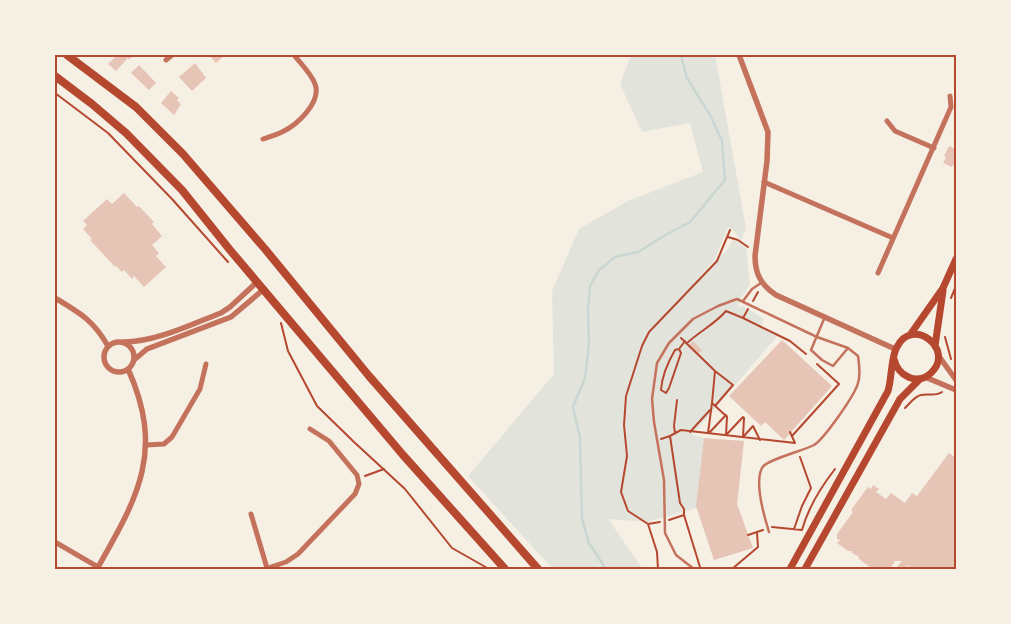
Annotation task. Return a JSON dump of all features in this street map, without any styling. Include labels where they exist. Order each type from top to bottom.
[{"type":"main road","points":[[66,55],[136,107],[183,154],[271,256],[370,376],[538,569]]},
{"type":"main road","points":[[55,76],[92,104],[145,151],[182,190],[230,250],[403,455],[505,569]]},
{"type":"main road","points":[[910,335],[943,288],[956,259]]},
{"type":"main road","points":[[805,569],[900,399],[935,368],[938,355],[935,346],[943,288]]},
{"type":"main road","points":[[790,569],[888,392],[895,349],[902,339],[910,335],[922,335],[935,346]]},
{"type":"main road","points":[[894,359],[895,365],[902,375],[914,379],[922,378]]},
{"type":"street","points":[[166,60],[172,55]]},
{"type":"street","points":[[263,139],[283,132],[308,111],[315,102],[316,84],[294,55]]},
{"type":"street","points":[[738,55],[768,132],[755,270],[767,289],[776,295],[895,349]]},
{"type":"street","points":[[878,273],[934,148],[950,107],[950,96]]},
{"type":"street","points":[[888,121],[895,131],[934,148]]},
{"type":"street","points":[[764,182],[893,238]]},
{"type":"street","points":[[257,282],[221,313],[153,338],[139,342],[116,342],[108,346],[104,354],[105,363],[115,371],[124,371],[147,349],[231,317],[264,289]]},
{"type":"street","points":[[55,298],[82,313],[99,330],[108,346]]},
{"type":"street","points":[[124,342],[131,347],[134,360]]},
{"type":"street","points":[[938,355],[956,380]]},
{"type":"street","points":[[146,445],[164,444],[172,437],[200,389],[206,364]]},
{"type":"street","points":[[55,542],[98,568],[138,491],[142,477],[146,445],[145,424],[141,401],[128,369]]},
{"type":"street","points":[[922,378],[956,390]]},
{"type":"street","points":[[251,514],[266,569],[286,562],[298,554],[355,494],[358,489],[359,479],[354,471],[329,442],[310,429]]},
{"type":"lane","points":[[743,301],[752,289],[762,282]]},
{"type":"lane","points":[[694,569],[676,555],[665,533],[664,480],[652,399],[657,363],[669,343],[693,319],[737,299],[817,337],[848,348],[858,356],[859,382],[852,396],[826,432],[815,444],[798,452],[766,462],[761,468],[759,496],[769,532]]},
{"type":"lane","points":[[825,318],[812,350],[822,360],[834,366],[848,348]]},
{"type":"path","points":[[55,93],[108,133],[138,162],[233,266]]},
{"type":"path","points":[[727,237],[738,240],[748,247],[748,253]]},
{"type":"path","points":[[951,298],[956,286]]},
{"type":"path","points":[[743,318],[759,291],[763,294]]},
{"type":"path","points":[[679,349],[681,352],[666,393],[661,390],[667,365],[675,350],[717,321],[726,311],[790,341],[808,356]]},
{"type":"path","points":[[280,319],[288,351],[318,406],[405,489],[452,548],[489,569]]},
{"type":"path","points":[[945,332],[947,349],[953,363]]},
{"type":"path","points":[[676,342],[679,335],[715,371],[733,385],[715,406]]},
{"type":"path","points":[[666,358],[673,347]]},
{"type":"path","points":[[792,436],[839,384],[814,362]]},
{"type":"path","points":[[657,392],[661,370]]},
{"type":"path","points":[[708,433],[715,371]]},
{"type":"path","points":[[908,405],[915,397],[942,392]]},
{"type":"path","points":[[675,433],[674,426],[678,400]]},
{"type":"path","points":[[712,404],[728,417],[726,436]]},
{"type":"path","points":[[690,432],[711,408]]},
{"type":"path","points":[[708,433],[726,415]]},
{"type":"path","points":[[726,436],[743,417],[743,437]]},
{"type":"path","points":[[743,437],[753,426],[760,440]]},
{"type":"path","points":[[658,440],[681,430],[795,443],[790,432]]},
{"type":"path","points":[[660,434],[662,439]]},
{"type":"path","points":[[670,436],[680,502],[684,509],[684,515],[702,569]]},
{"type":"path","points":[[794,529],[811,488],[798,452]]},
{"type":"path","points":[[359,479],[384,469]]},
{"type":"path","points":[[648,524],[684,515]]},
{"type":"path","points":[[782,528],[802,530]]},
{"type":"path","points":[[732,569],[758,547],[757,532]]},
{"type":"shaded area","points":[[631,55],[715,55],[746,228],[741,240],[728,227],[714,261],[693,283],[728,249],[733,240],[739,242],[746,248],[750,284],[738,306],[745,307],[764,319],[761,326],[779,334],[692,435],[704,438],[697,508],[647,522],[608,519],[643,569],[553,569],[468,476],[554,374],[552,291],[579,229],[628,201],[703,172],[690,123],[642,132],[620,84]]},
{"type":"building","points":[[117,55],[134,55],[129,60],[128,58],[116,71],[108,64]]},
{"type":"building","points":[[209,55],[225,55],[216,63]]},
{"type":"building","points":[[195,63],[206,78],[192,91],[179,77]]},
{"type":"building","points":[[139,65],[156,83],[149,90],[131,73]]},
{"type":"building","points":[[171,91],[179,98],[177,100],[181,104],[174,115],[161,103]]},
{"type":"building","points":[[949,146],[956,149],[956,166],[953,165],[952,167],[943,163]]},
{"type":"building","points":[[124,193],[154,222],[152,224],[162,236],[152,245],[159,253],[156,256],[166,267],[144,287],[134,276],[132,279],[124,270],[122,272],[115,267],[90,240],[92,239],[83,229],[87,225],[83,221],[107,199],[112,204]]},
{"type":"building","points":[[782,340],[832,386],[784,440],[765,422],[761,426],[729,396]]},
{"type":"building","points":[[693,341],[702,350],[698,354],[688,346]]},
{"type":"building","points":[[704,438],[744,441],[737,504],[753,548],[714,560],[696,506]]},
{"type":"building","points":[[949,453],[956,458],[956,569],[909,569],[908,565],[905,569],[895,569],[902,561],[895,561],[890,569],[871,568],[859,559],[858,555],[837,543],[840,540],[837,539],[837,534],[853,512],[851,510],[868,487],[871,489],[873,485],[879,489],[876,492],[886,499],[891,493],[905,503],[912,493],[917,496]]},
{"type":"waterway","points":[[606,569],[589,543],[582,519],[580,438],[573,407],[585,378],[589,344],[588,309],[590,286],[599,270],[615,257],[638,252],[690,222],[725,180],[722,141],[710,115],[687,78],[681,55]]}]
